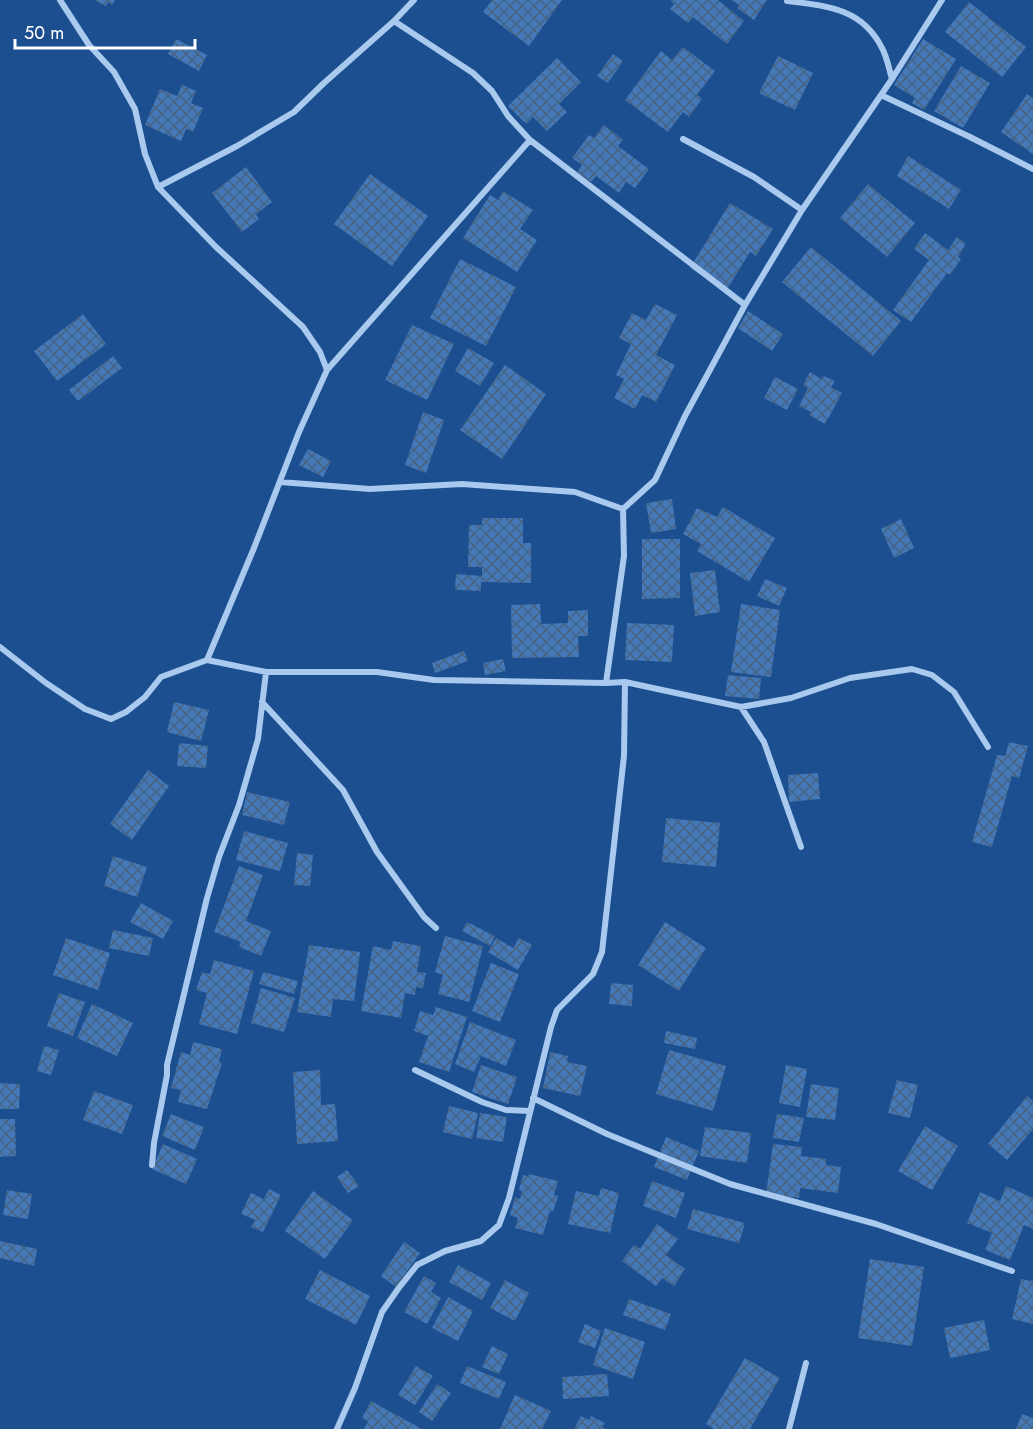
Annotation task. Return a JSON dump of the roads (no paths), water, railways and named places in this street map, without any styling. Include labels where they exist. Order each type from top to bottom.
[{"type":"street","points":[[60,0],[89,45],[114,72],[135,109],[145,153],[158,187],[216,247],[303,327],[320,352],[327,370]]},
{"type":"street","points":[[158,187],[237,146],[294,112],[414,0]]},
{"type":"street","points":[[623,508],[655,480],[685,416],[745,305],[802,210],[892,79],[942,0]]},
{"type":"street","points":[[787,1],[829,7],[854,16],[870,28],[883,49],[892,79]]},
{"type":"street","points":[[394,21],[473,74],[492,91],[508,116],[530,140],[745,305]]},
{"type":"street","points":[[881,95],[1033,169]]},
{"type":"street","points":[[207,660],[299,432],[327,370],[530,140]]},
{"type":"street","points":[[683,140],[754,177],[802,210]]},
{"type":"street","points":[[280,482],[370,489],[462,484],[576,492],[623,508]]},
{"type":"street","points":[[606,683],[624,556],[623,508]]},
{"type":"street","points":[[0,647],[85,709],[111,719],[126,712],[145,697],[161,677],[207,660],[266,672],[377,672],[434,680],[625,682],[741,707],[791,698],[850,678],[912,669],[932,675],[954,692],[988,747]]},
{"type":"street","points":[[152,1165],[167,1065],[188,971],[219,856],[239,805],[258,739],[266,672]]},
{"type":"street","points":[[337,1429],[355,1388],[382,1312],[417,1265],[445,1251],[482,1241],[499,1225],[509,1198],[557,1010],[593,974],[602,952],[624,756],[625,682]]},
{"type":"street","points":[[262,702],[343,790],[377,852],[424,917],[436,928]]},
{"type":"street","points":[[741,707],[764,742],[801,847]]},
{"type":"street","points":[[415,1070],[482,1102],[506,1110],[530,1111]]},
{"type":"street","points":[[533,1098],[607,1134],[730,1184],[876,1224],[1012,1271]]},
{"type":"street","points":[[789,1429],[806,1364]]}]
